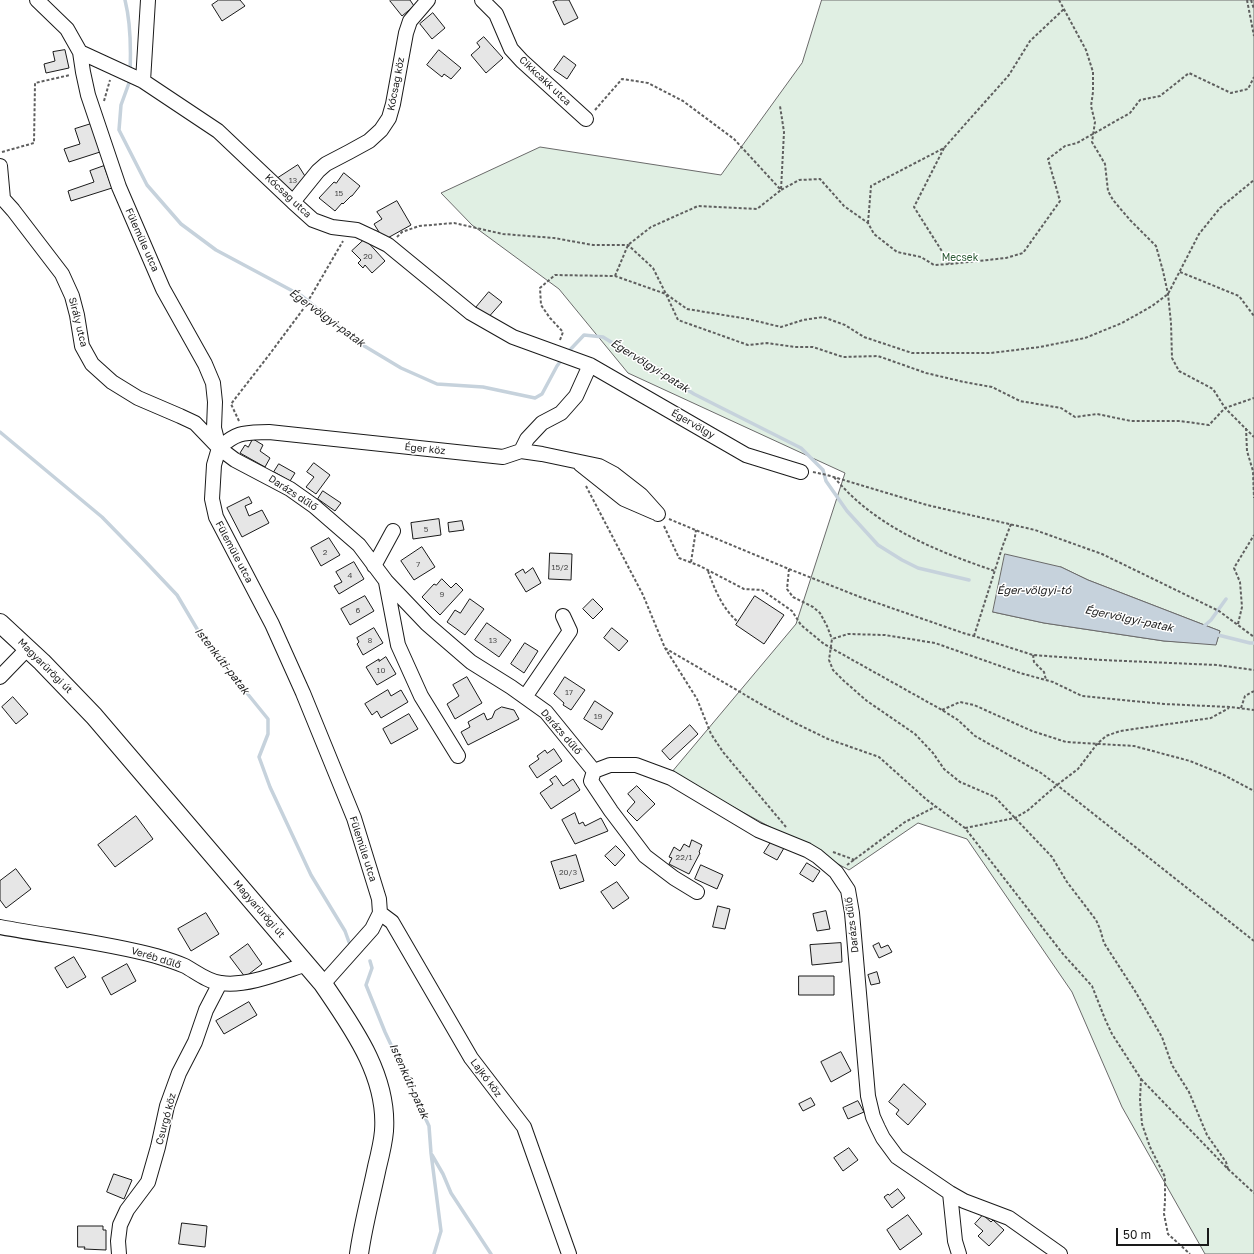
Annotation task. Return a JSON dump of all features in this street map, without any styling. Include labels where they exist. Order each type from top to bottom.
[{"type":"main road","name":"Magyarürögi út","points":[[0,623],[28,648],[94,716],[324,984],[350,1024],[373,1066],[382,1101],[384,1130],[381,1151],[359,1254]]},
{"type":"street","name":"Fülemüle utca","points":[[37,0],[67,29],[80,52],[88,94],[119,187],[163,289],[205,364],[213,383],[215,402],[214,428],[220,448],[214,465],[212,499],[216,517],[272,624],[303,693],[354,818],[379,899],[380,913]]},
{"type":"street","points":[[140,79],[148,0]]},
{"type":"street","name":"Kócsag köz","points":[[293,202],[318,171],[326,164],[369,141],[381,130],[389,118],[393,104],[406,33],[410,21],[428,0]]},
{"type":"street","name":"Cikkcakk utca","points":[[482,0],[496,14],[511,49],[522,61],[586,119]]},
{"type":"street","name":"Kócsag utca","points":[[80,52],[140,79],[218,131],[313,220],[332,227],[357,230],[388,245],[471,313],[513,337],[590,365]]},
{"type":"street","points":[[0,166],[2,198]]},
{"type":"street","name":"Sirály utca","points":[[2,198],[62,274],[76,309],[82,346],[92,364],[112,382],[138,398],[194,423],[220,448]]},
{"type":"street","points":[[590,365],[576,396],[561,413],[542,423],[527,439],[522,451],[598,466],[614,474],[641,495],[658,514]]},
{"type":"street","name":"Égervölgy","points":[[590,365],[746,455],[801,472]]},
{"type":"street","name":"Éger köz","points":[[220,448],[230,438],[245,433],[269,432],[503,457],[522,451]]},
{"type":"street","name":"Darázs dűlő","points":[[220,448],[235,460],[290,489],[314,506],[359,545],[386,581],[427,624],[470,662],[511,687],[546,712],[594,771],[610,765],[636,765],[671,778],[758,830],[807,850],[817,856],[836,872],[848,890],[852,913],[868,1096],[873,1117],[883,1138],[897,1157],[950,1193],[964,1201],[1009,1218],[1060,1254]]},
{"type":"street","points":[[374,566],[393,531]]},
{"type":"street","name":"Darázs dűlő","points":[[386,581],[398,645],[421,696],[458,756]]},
{"type":"street","points":[[525,697],[570,631],[563,616]]},
{"type":"street","points":[[0,677],[28,648]]},
{"type":"street","points":[[594,771],[591,781],[611,811],[645,856],[674,878],[697,892]]},
{"type":"street","points":[[324,984],[372,929],[380,913]]},
{"type":"street","name":"Lajkó köz","points":[[380,913],[392,922],[471,1058],[524,1127],[569,1254]]},
{"type":"street","name":"Veréb dűlő","points":[[0,927],[129,949],[184,966],[206,978],[220,983],[234,984],[250,982],[306,964]]},
{"type":"street","name":"Csurgó köz","points":[[119,1254],[118,1242],[120,1225],[127,1210],[148,1182],[158,1147],[167,1106],[179,1073],[195,1042],[206,1010],[220,983]]},
{"type":"street","points":[[950,1193],[955,1241],[959,1254]]},
{"type":"path","points":[[1059,0],[1086,50],[1093,72],[1091,106],[1095,122],[1092,142],[1105,164],[1108,191],[1113,200],[1130,220],[1156,246],[1164,271],[1171,323],[1172,358],[1179,371],[1213,389],[1225,408],[1254,437]]},
{"type":"path","points":[[1248,0],[1254,36]]},
{"type":"path","points":[[1251,0],[1254,9]]},
{"type":"path","points":[[950,264],[914,207],[944,148],[1008,75],[1030,41],[1064,9]]},
{"type":"path","points":[[0,153],[34,143],[35,83],[83,72]]},
{"type":"path","points":[[615,276],[628,245],[651,227],[698,206],[757,209],[781,190],[799,180],[820,179],[844,206],[868,223],[874,234],[897,252],[920,257],[934,265],[1006,258],[1023,253],[1060,201],[1048,159],[1065,146],[1077,143],[1130,113],[1140,100],[1160,96],[1189,73],[1231,93],[1248,89],[1254,77]]},
{"type":"path","points":[[586,119],[622,79],[648,83],[683,101],[734,139],[781,190]]},
{"type":"path","points":[[780,106],[784,132],[781,190]]},
{"type":"path","points":[[868,223],[871,186],[944,148]]},
{"type":"path","points":[[561,355],[563,332],[550,318],[541,305],[540,288],[554,275],[615,276],[666,294],[687,309],[748,319],[781,327],[803,320],[823,317],[845,325],[864,337],[912,353],[991,353],[1040,347],[1085,338],[1122,323],[1152,306],[1168,294],[1200,234],[1220,208],[1254,180]]},
{"type":"path","points":[[388,245],[402,232],[419,226],[454,223],[503,234],[554,238],[593,245],[628,245],[653,268],[678,320],[748,345],[768,343],[795,347],[813,347],[843,357],[878,356],[926,373],[992,387],[1020,401],[1061,408],[1075,417],[1097,414],[1131,421],[1180,421],[1209,425],[1225,408],[1254,398]]},
{"type":"path","points":[[245,433],[231,404],[304,308],[350,229]]},
{"type":"path","points":[[1180,272],[1239,296],[1254,316]]},
{"type":"path","points":[[1246,428],[1247,451],[1253,471],[1254,498]]},
{"type":"path","points":[[819,473],[927,504],[1035,530],[1102,554],[1219,611],[1254,637]]},
{"type":"path","points":[[834,477],[854,498],[881,520],[907,535],[958,558],[995,571]]},
{"type":"path","points":[[600,512],[642,595],[665,648],[697,699],[711,734],[723,752],[780,820]]},
{"type":"path","points":[[658,514],[838,588],[966,634],[1033,655],[1102,660],[1217,665],[1254,670]]},
{"type":"path","points":[[658,514],[679,558],[708,569],[744,589],[762,590],[792,611],[801,625],[830,648],[942,710],[958,720],[975,736],[1041,773],[1057,784],[1254,941]]},
{"type":"path","points":[[974,636],[1012,524]]},
{"type":"path","points":[[691,562],[696,530]]},
{"type":"path","points":[[1238,624],[1242,607],[1240,582],[1234,568],[1254,535]]},
{"type":"path","points":[[708,569],[716,592],[730,614],[738,622]]},
{"type":"path","points":[[789,569],[787,589],[793,597],[820,613],[827,626],[832,639],[829,660],[833,670],[867,701],[915,734],[933,753],[944,769],[960,782],[995,797],[1052,857],[1067,882],[1096,920],[1104,943],[1162,1036],[1172,1065],[1189,1092],[1207,1135],[1226,1162],[1228,1169]]},
{"type":"path","points":[[832,639],[848,634],[885,635],[935,644],[1020,673],[1053,682],[1082,696],[1164,704],[1230,707],[1254,710]]},
{"type":"path","points":[[665,648],[795,723],[828,739],[879,757],[936,806],[965,828],[1063,954],[1092,986],[1112,1034],[1141,1079],[1228,1169],[1254,1193]]},
{"type":"path","points":[[1033,655],[1034,662],[1044,672],[1046,680]]},
{"type":"path","points":[[1241,709],[1245,696],[1254,691]]},
{"type":"path","points":[[942,710],[960,702],[974,705],[1032,732],[1066,742],[1134,746],[1190,761],[1222,774],[1254,791]]},
{"type":"path","points":[[965,828],[1015,818],[1027,811],[1057,784],[1078,769],[1097,744],[1106,736],[1120,731],[1211,718],[1230,707]]},
{"type":"path","points":[[855,860],[905,822],[936,806]]},
{"type":"path","points":[[1141,1079],[1140,1100],[1142,1124],[1150,1147],[1165,1178],[1164,1214],[1168,1234],[1190,1254]]},
{"type":"green space","name":"Mecsek","points":[[822,0],[1254,0],[1254,1254],[1205,1254],[1122,1107],[1072,992],[967,839],[918,823],[849,870],[671,773],[796,624],[845,473],[628,373],[559,289],[472,225],[441,193],[540,147],[721,175],[802,63]],"holes":[[[1061,567],[1088,580],[1220,631],[1216,644],[1164,641],[1044,623],[993,612]]]},
{"type":"water","name":"Éger-völgyi-tó","points":[[1005,554],[1061,567],[1088,580],[1220,631],[1216,645],[1164,641],[1044,623],[993,612]]},
{"type":"building","points":[[219,0],[240,0],[245,6],[222,21],[212,5]]},
{"type":"building","points":[[410,0],[414,6],[402,16],[390,1]]},
{"type":"building","points":[[558,0],[569,0],[578,18],[564,25],[553,2]]},
{"type":"building","points":[[433,13],[445,28],[432,39],[420,24]]},
{"type":"building","points":[[484,37],[503,58],[486,73],[471,55],[480,47],[477,43]]},
{"type":"building","points":[[65,50],[69,68],[46,73],[44,64],[55,61],[53,52]]},
{"type":"building","points":[[439,50],[461,68],[451,79],[444,74],[442,77],[427,65]]},
{"type":"building","points":[[564,56],[576,65],[567,79],[554,70]]},
{"type":"building","points":[[91,124],[100,152],[69,162],[64,149],[80,144],[75,129]]},
{"type":"building","points":[[298,165],[308,181],[288,194],[278,178]]},
{"type":"building","points":[[104,166],[112,188],[71,201],[68,191],[94,182],[90,171]]},
{"type":"building","points":[[344,173],[360,186],[352,196],[343,204],[342,203],[335,211],[319,198],[334,182],[336,183]]},
{"type":"building","points":[[397,201],[411,225],[384,240],[374,224],[382,219],[377,212]]},
{"type":"building","points":[[365,239],[385,261],[372,273],[365,265],[363,268],[358,263],[361,260],[352,251]]},
{"type":"building","points":[[489,292],[502,302],[486,320],[474,310]]},
{"type":"building","points":[[253,439],[263,445],[260,451],[270,458],[265,467],[240,453],[245,445],[248,447]]},
{"type":"building","points":[[314,463],[330,475],[316,494],[306,487],[314,477],[307,472]]},
{"type":"building","points":[[279,464],[295,473],[290,481],[274,472]]},
{"type":"building","points":[[323,491],[341,503],[335,511],[318,499]]},
{"type":"building","points":[[249,497],[252,503],[245,506],[249,516],[262,510],[269,523],[242,537],[227,508]]},
{"type":"building","points":[[439,519],[441,535],[413,539],[411,523]]},
{"type":"building","points":[[462,521],[464,530],[449,532],[448,523]]},
{"type":"building","points":[[329,538],[340,555],[321,566],[311,548]]},
{"type":"building","points":[[422,547],[435,567],[414,580],[401,561]]},
{"type":"building","points":[[550,553],[572,554],[571,580],[549,579]]},
{"type":"building","points":[[354,562],[364,579],[339,594],[334,586],[342,582],[336,572]]},
{"type":"building","points":[[533,568],[541,583],[526,592],[515,574],[523,569],[525,573]]},
{"type":"building","points":[[442,579],[451,588],[456,583],[463,590],[440,615],[422,597],[434,584],[436,585]]},
{"type":"building","points":[[365,596],[374,611],[350,625],[341,609]]},
{"type":"building","points":[[755,596],[784,615],[764,644],[736,625]]},
{"type":"building","points":[[470,599],[484,609],[465,635],[447,622],[455,610],[460,613]]},
{"type":"building","points":[[593,599],[603,609],[593,619],[583,609]]},
{"type":"building","points":[[487,623],[511,640],[499,657],[475,640]]},
{"type":"building","points":[[374,628],[383,643],[363,655],[357,644],[359,642],[357,638]]},
{"type":"building","points":[[612,628],[628,641],[619,651],[604,638]]},
{"type":"building","points":[[525,643],[538,651],[524,673],[511,664]]},
{"type":"building","points":[[386,657],[396,674],[377,685],[366,667],[379,659],[379,661]]},
{"type":"building","points":[[467,677],[482,703],[455,719],[447,704],[459,696],[453,685]]},
{"type":"building","points":[[565,677],[585,690],[571,710],[563,705],[564,703],[554,694]]},
{"type":"building","points":[[388,690],[391,696],[401,690],[408,702],[381,718],[377,711],[372,715],[365,704]]},
{"type":"building","points":[[13,697],[28,714],[16,724],[2,707]]},
{"type":"building","points":[[595,701],[613,713],[602,730],[584,719]]},
{"type":"building","points":[[502,707],[514,710],[519,719],[468,745],[461,732],[470,727],[468,722],[484,713],[487,720],[492,718],[495,711]]},
{"type":"building","points":[[409,714],[418,729],[391,744],[383,729]]},
{"type":"building","points":[[690,725],[698,734],[670,760],[662,751]]},
{"type":"building","points":[[554,749],[562,761],[537,778],[529,766],[539,759],[537,756],[545,750],[547,753]]},
{"type":"building","points":[[556,776],[563,786],[573,779],[580,790],[551,809],[540,793],[553,784],[550,780]]},
{"type":"building","points":[[637,786],[655,804],[637,821],[627,811],[635,802],[628,794]]},
{"type":"building","points":[[575,813],[579,824],[583,822],[585,826],[601,818],[608,831],[575,844],[562,820]]},
{"type":"building","points":[[136,816],[153,839],[115,867],[98,845]]},
{"type":"building","points":[[692,840],[702,845],[699,852],[700,853],[689,874],[669,864],[672,858],[669,857],[674,847],[680,851],[684,844],[689,847]]},
{"type":"building","points":[[771,842],[784,848],[777,860],[764,853]]},
{"type":"building","points":[[616,846],[625,855],[615,866],[605,856]]},
{"type":"building","points":[[576,855],[584,881],[560,889],[551,862]]},
{"type":"building","points":[[807,863],[820,871],[813,882],[800,874]]},
{"type":"building","points":[[701,865],[723,875],[717,889],[695,879]]},
{"type":"building","points":[[16,869],[31,889],[6,908],[0,900],[0,881]]},
{"type":"building","points":[[617,882],[629,898],[613,909],[601,892]]},
{"type":"building","points":[[718,906],[730,909],[725,929],[713,927]]},
{"type":"building","points":[[826,911],[830,929],[817,931],[813,914]]},
{"type":"building","points":[[206,913],[219,934],[191,951],[178,929]]},
{"type":"building","points":[[841,943],[842,962],[812,965],[810,945]]},
{"type":"building","points":[[879,943],[881,948],[888,945],[892,952],[879,958],[873,946]]},
{"type":"building","points":[[248,944],[262,964],[245,977],[230,957]]},
{"type":"building","points":[[74,957],[86,977],[67,988],[55,968]]},
{"type":"building","points":[[127,964],[136,981],[111,995],[102,978]]},
{"type":"building","points":[[877,972],[880,983],[871,985],[868,975]]},
{"type":"building","points":[[799,976],[834,976],[834,995],[799,995]]},
{"type":"building","points":[[249,1002],[257,1015],[224,1034],[216,1021]]},
{"type":"building","points":[[841,1052],[851,1071],[831,1082],[821,1062]]},
{"type":"building","points":[[904,1084],[926,1104],[908,1125],[896,1114],[899,1110],[889,1102]]},
{"type":"building","points":[[811,1098],[815,1105],[803,1111],[799,1104]]},
{"type":"building","points":[[858,1101],[864,1112],[848,1119],[843,1108]]},
{"type":"building","points":[[849,1148],[858,1160],[843,1171],[834,1158]]},
{"type":"building","points":[[114,1174],[132,1180],[124,1199],[107,1192]]},
{"type":"building","points":[[898,1189],[905,1198],[892,1208],[884,1197]]},
{"type":"building","points":[[908,1215],[922,1234],[900,1250],[887,1230]]},
{"type":"building","points":[[983,1215],[991,1222],[993,1220],[1004,1230],[989,1246],[978,1236],[983,1231],[975,1224]]},
{"type":"building","points":[[182,1223],[207,1226],[205,1247],[179,1244]]},
{"type":"building","points":[[78,1226],[103,1226],[103,1230],[106,1230],[106,1250],[84,1249],[85,1247],[78,1247]]},
{"type":"waterway","name":"Égervölgyi-patak","points":[[125,0],[130,35],[130,72]]},
{"type":"waterway","name":"Égervölgyi-patak","points":[[129,78],[129,83],[121,105],[119,130],[147,185],[181,224],[216,250],[302,296],[356,341],[401,368],[437,384],[483,387],[535,398],[542,394],[563,358]]},
{"type":"waterway","name":"Égervölgyi-patak","points":[[567,353],[584,335],[603,337],[694,394],[801,448],[823,470],[826,481],[847,511],[878,545],[918,568],[969,580]]},
{"type":"waterway","name":"Istenkúti-patak","points":[[0,432],[102,517],[177,595],[203,639],[268,719],[268,734],[259,757],[270,787],[311,875],[345,931],[349,942]]},
{"type":"waterway","points":[[1203,627],[1211,620],[1226,599]]},
{"type":"waterway","name":"Égervölgyi-patak","points":[[1214,634],[1254,643]]},
{"type":"waterway","name":"Istenkúti-patak","points":[[370,961],[372,968],[366,985],[385,1032],[429,1126],[441,1231],[434,1254]]},
{"type":"waterway","points":[[432,1155],[443,1174],[451,1193],[491,1254]]}]
